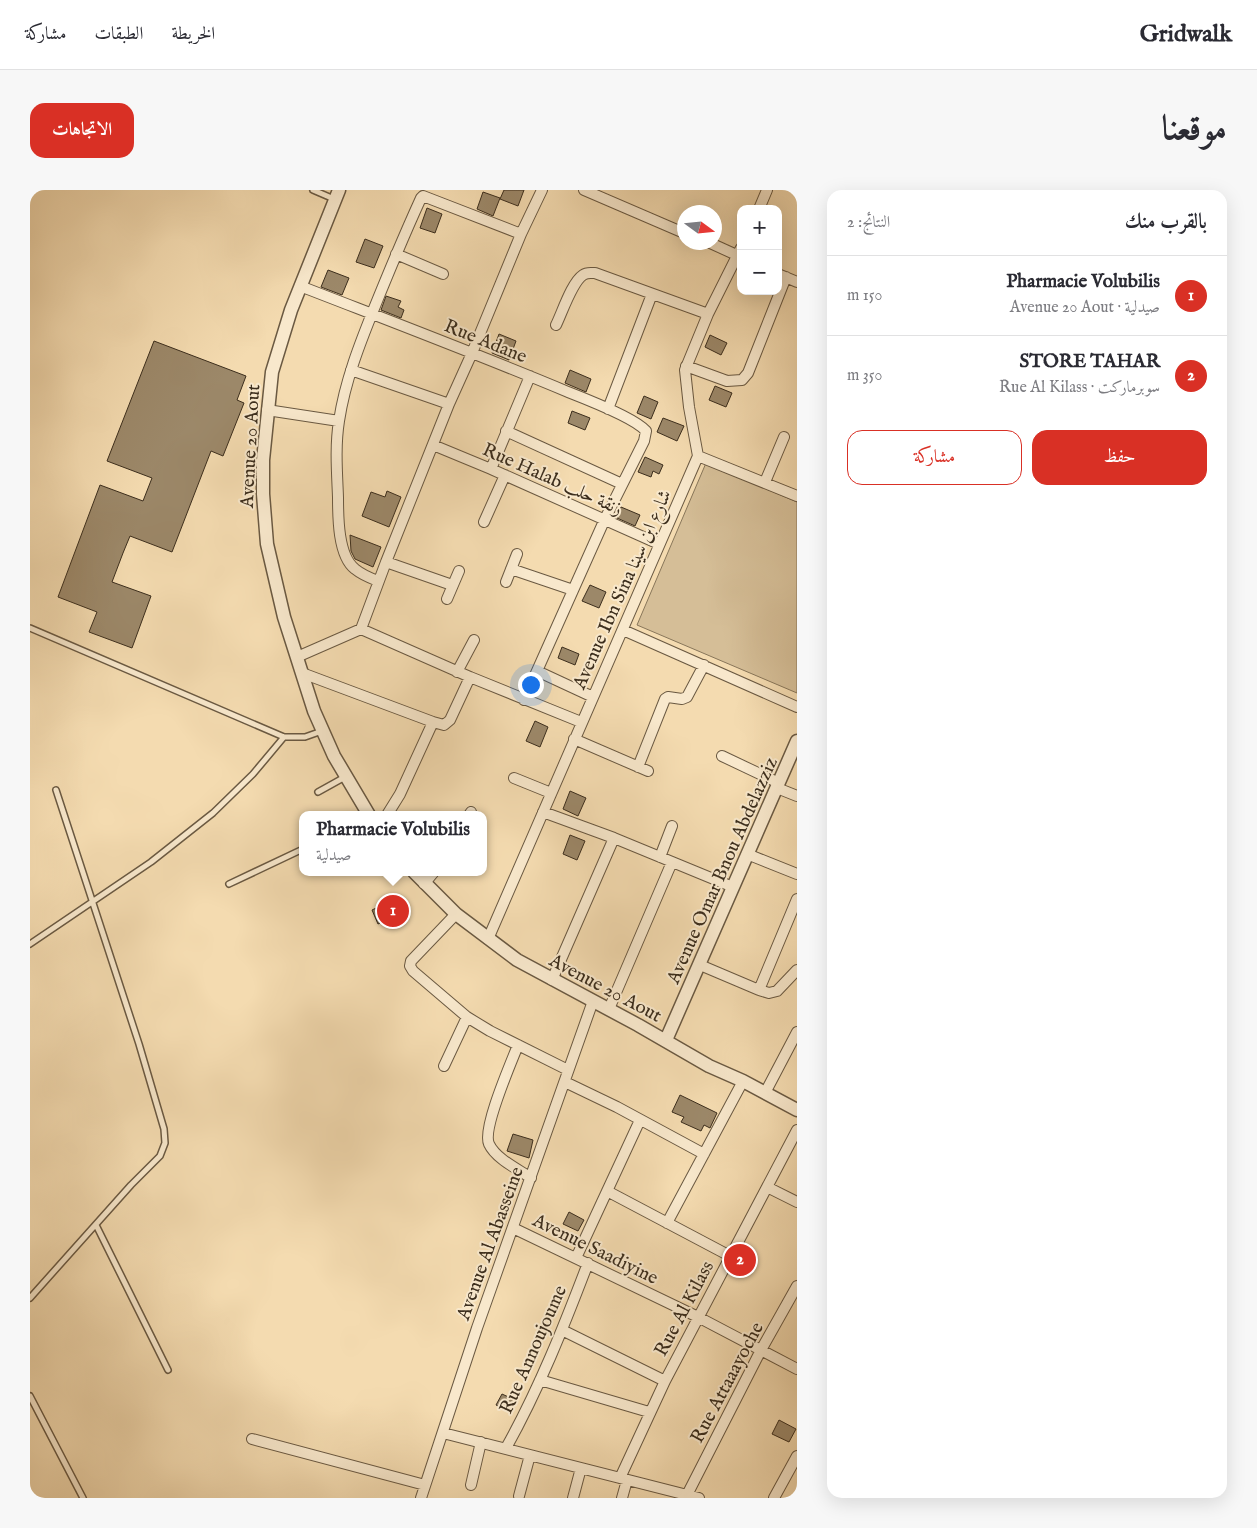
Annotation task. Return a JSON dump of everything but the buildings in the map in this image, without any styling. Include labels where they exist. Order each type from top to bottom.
[{"type":"street","points":[[361,629],[448,404],[472,353],[521,234],[542,190]]},
{"type":"street","points":[[584,190],[677,230]]},
{"type":"street","points":[[761,205],[767,190]]},
{"type":"street","name":"Avenue 20 Aout","points":[[337,195],[300,286],[272,372],[267,410],[263,494],[268,544],[284,617],[302,673],[322,731],[367,811]]},
{"type":"street","points":[[378,581],[354,569],[348,562],[345,554],[340,532],[336,468],[339,421],[351,370],[371,314],[423,196],[521,234]]},
{"type":"street","points":[[722,247],[737,252]]},
{"type":"street","points":[[396,254],[443,274]]},
{"type":"street","points":[[737,259],[708,314],[686,366],[685,384],[698,456],[797,496]]},
{"type":"street","points":[[556,325],[577,281],[584,274],[595,273],[708,314]]},
{"type":"street","points":[[782,275],[797,282]]},
{"type":"street","name":"Rue Adane","points":[[300,286],[530,376],[608,409],[644,429],[646,435],[644,441],[622,484]]},
{"type":"street","points":[[608,409],[652,294]]},
{"type":"street","points":[[686,366],[727,381],[742,380],[748,372],[775,295]]},
{"type":"street","points":[[351,370],[448,404]]},
{"type":"street","points":[[491,469],[530,376]]},
{"type":"street","points":[[267,410],[339,421]]},
{"type":"street","points":[[506,431],[622,484],[604,520],[524,700]]},
{"type":"street","points":[[765,482],[784,437]]},
{"type":"street","name":"Rue Halab زنقة حلب","points":[[433,445],[659,544]]},
{"type":"street","name":"Avenue Ibn Sina شارع ابن سينا","points":[[488,939],[698,456]]},
{"type":"street","points":[[484,522],[505,475]]},
{"type":"street","points":[[506,582],[517,554]]},
{"type":"street","points":[[386,562],[452,585]]},
{"type":"street","points":[[511,569],[573,590]]},
{"type":"street","points":[[447,599],[459,572]]},
{"type":"street","points":[[297,656],[361,629],[457,672],[581,722]]},
{"type":"street","points":[[623,630],[797,707]]},
{"type":"street","points":[[457,672],[474,640]]},
{"type":"street","points":[[638,767],[666,700],[668,697],[682,699],[687,697],[704,666]]},
{"type":"street","points":[[537,671],[593,697]]},
{"type":"street","points":[[302,673],[444,725],[449,722],[470,677]]},
{"type":"street","points":[[389,811],[400,794],[433,722]]},
{"type":"street","points":[[574,739],[648,771]]},
{"type":"street","name":"Avenue Omar Bnou Abdelazziz","points":[[666,1040],[797,741]]},
{"type":"street","points":[[722,756],[797,796]]},
{"type":"street","points":[[514,778],[551,793]]},
{"type":"street","points":[[543,812],[614,838],[733,887]]},
{"type":"street","points":[[660,857],[672,826]]},
{"type":"street","points":[[552,980],[614,838]]},
{"type":"street","points":[[747,854],[797,874]]},
{"type":"street","points":[[609,1009],[672,862]]},
{"type":"street","name":"Avenue 20 Aout","points":[[417,876],[456,914],[517,960],[666,1040],[709,1066],[743,1081],[797,1110]]},
{"type":"street","points":[[424,884],[431,876]]},
{"type":"street","points":[[759,990],[797,899]]},
{"type":"street","points":[[456,914],[411,961],[410,966],[413,971],[467,1017],[490,1031],[568,1070]]},
{"type":"street","points":[[700,965],[769,993],[777,991],[797,970]]},
{"type":"street","name":"Avenue Al Abasseine","points":[[421,1498],[593,1001]]},
{"type":"street","points":[[444,1066],[467,1017]]},
{"type":"street","points":[[765,1093],[797,1032]]},
{"type":"street","points":[[518,1045],[494,1111],[487,1137],[492,1148],[500,1157],[531,1178]]},
{"type":"street","points":[[667,1222],[743,1081]]},
{"type":"street","points":[[565,1082],[704,1154]]},
{"type":"street","points":[[576,1258],[640,1120]]},
{"type":"street","name":"Rue Al Kilass","points":[[622,1498],[623,1479],[649,1412],[797,1130]]},
{"type":"street","points":[[767,1187],[797,1202]]},
{"type":"street","points":[[607,1191],[730,1256]]},
{"type":"street","name":"Avenue Saadiyine","points":[[513,1228],[698,1317],[797,1369]]},
{"type":"street","name":"Rue Annoujoume","points":[[506,1448],[540,1380],[588,1263]]},
{"type":"street","name":"Rue Attaaayoche","points":[[687,1495],[761,1350],[797,1286]]},
{"type":"street","points":[[562,1330],[665,1381]]},
{"type":"street","points":[[540,1380],[649,1412]]},
{"type":"street","points":[[442,1433],[623,1479],[673,1495],[687,1495],[699,1498]]},
{"type":"street","points":[[252,1439],[425,1485]]},
{"type":"street","points":[[471,1485],[481,1442]]},
{"type":"street","points":[[519,1496],[530,1455]]},
{"type":"street","points":[[774,1498],[797,1456]]},
{"type":"street","points":[[573,1498],[581,1468]]},
{"type":"lane","points":[[313,190],[337,195]]},
{"type":"lane","points":[[30,628],[284,737],[305,737],[322,731]]},
{"type":"lane","points":[[30,944],[151,862],[213,813],[253,774],[284,737]]},
{"type":"lane","points":[[318,792],[346,777]]},
{"type":"lane","points":[[30,1298],[131,1185],[160,1156],[165,1143],[164,1129],[139,1044],[56,790]]},
{"type":"lane","points":[[230,884],[299,852]]},
{"type":"lane","points":[[96,1225],[168,1370]]},
{"type":"lane","points":[[30,1396],[83,1498]]},
{"type":"shaded area","points":[[706,463],[797,502],[797,693],[637,625]]},
{"type":"place","name":"Pharmacie Volubilis","points":[[393,911]]},
{"type":"place","name":"STORE TAHAR","points":[[740,1260]]}]
